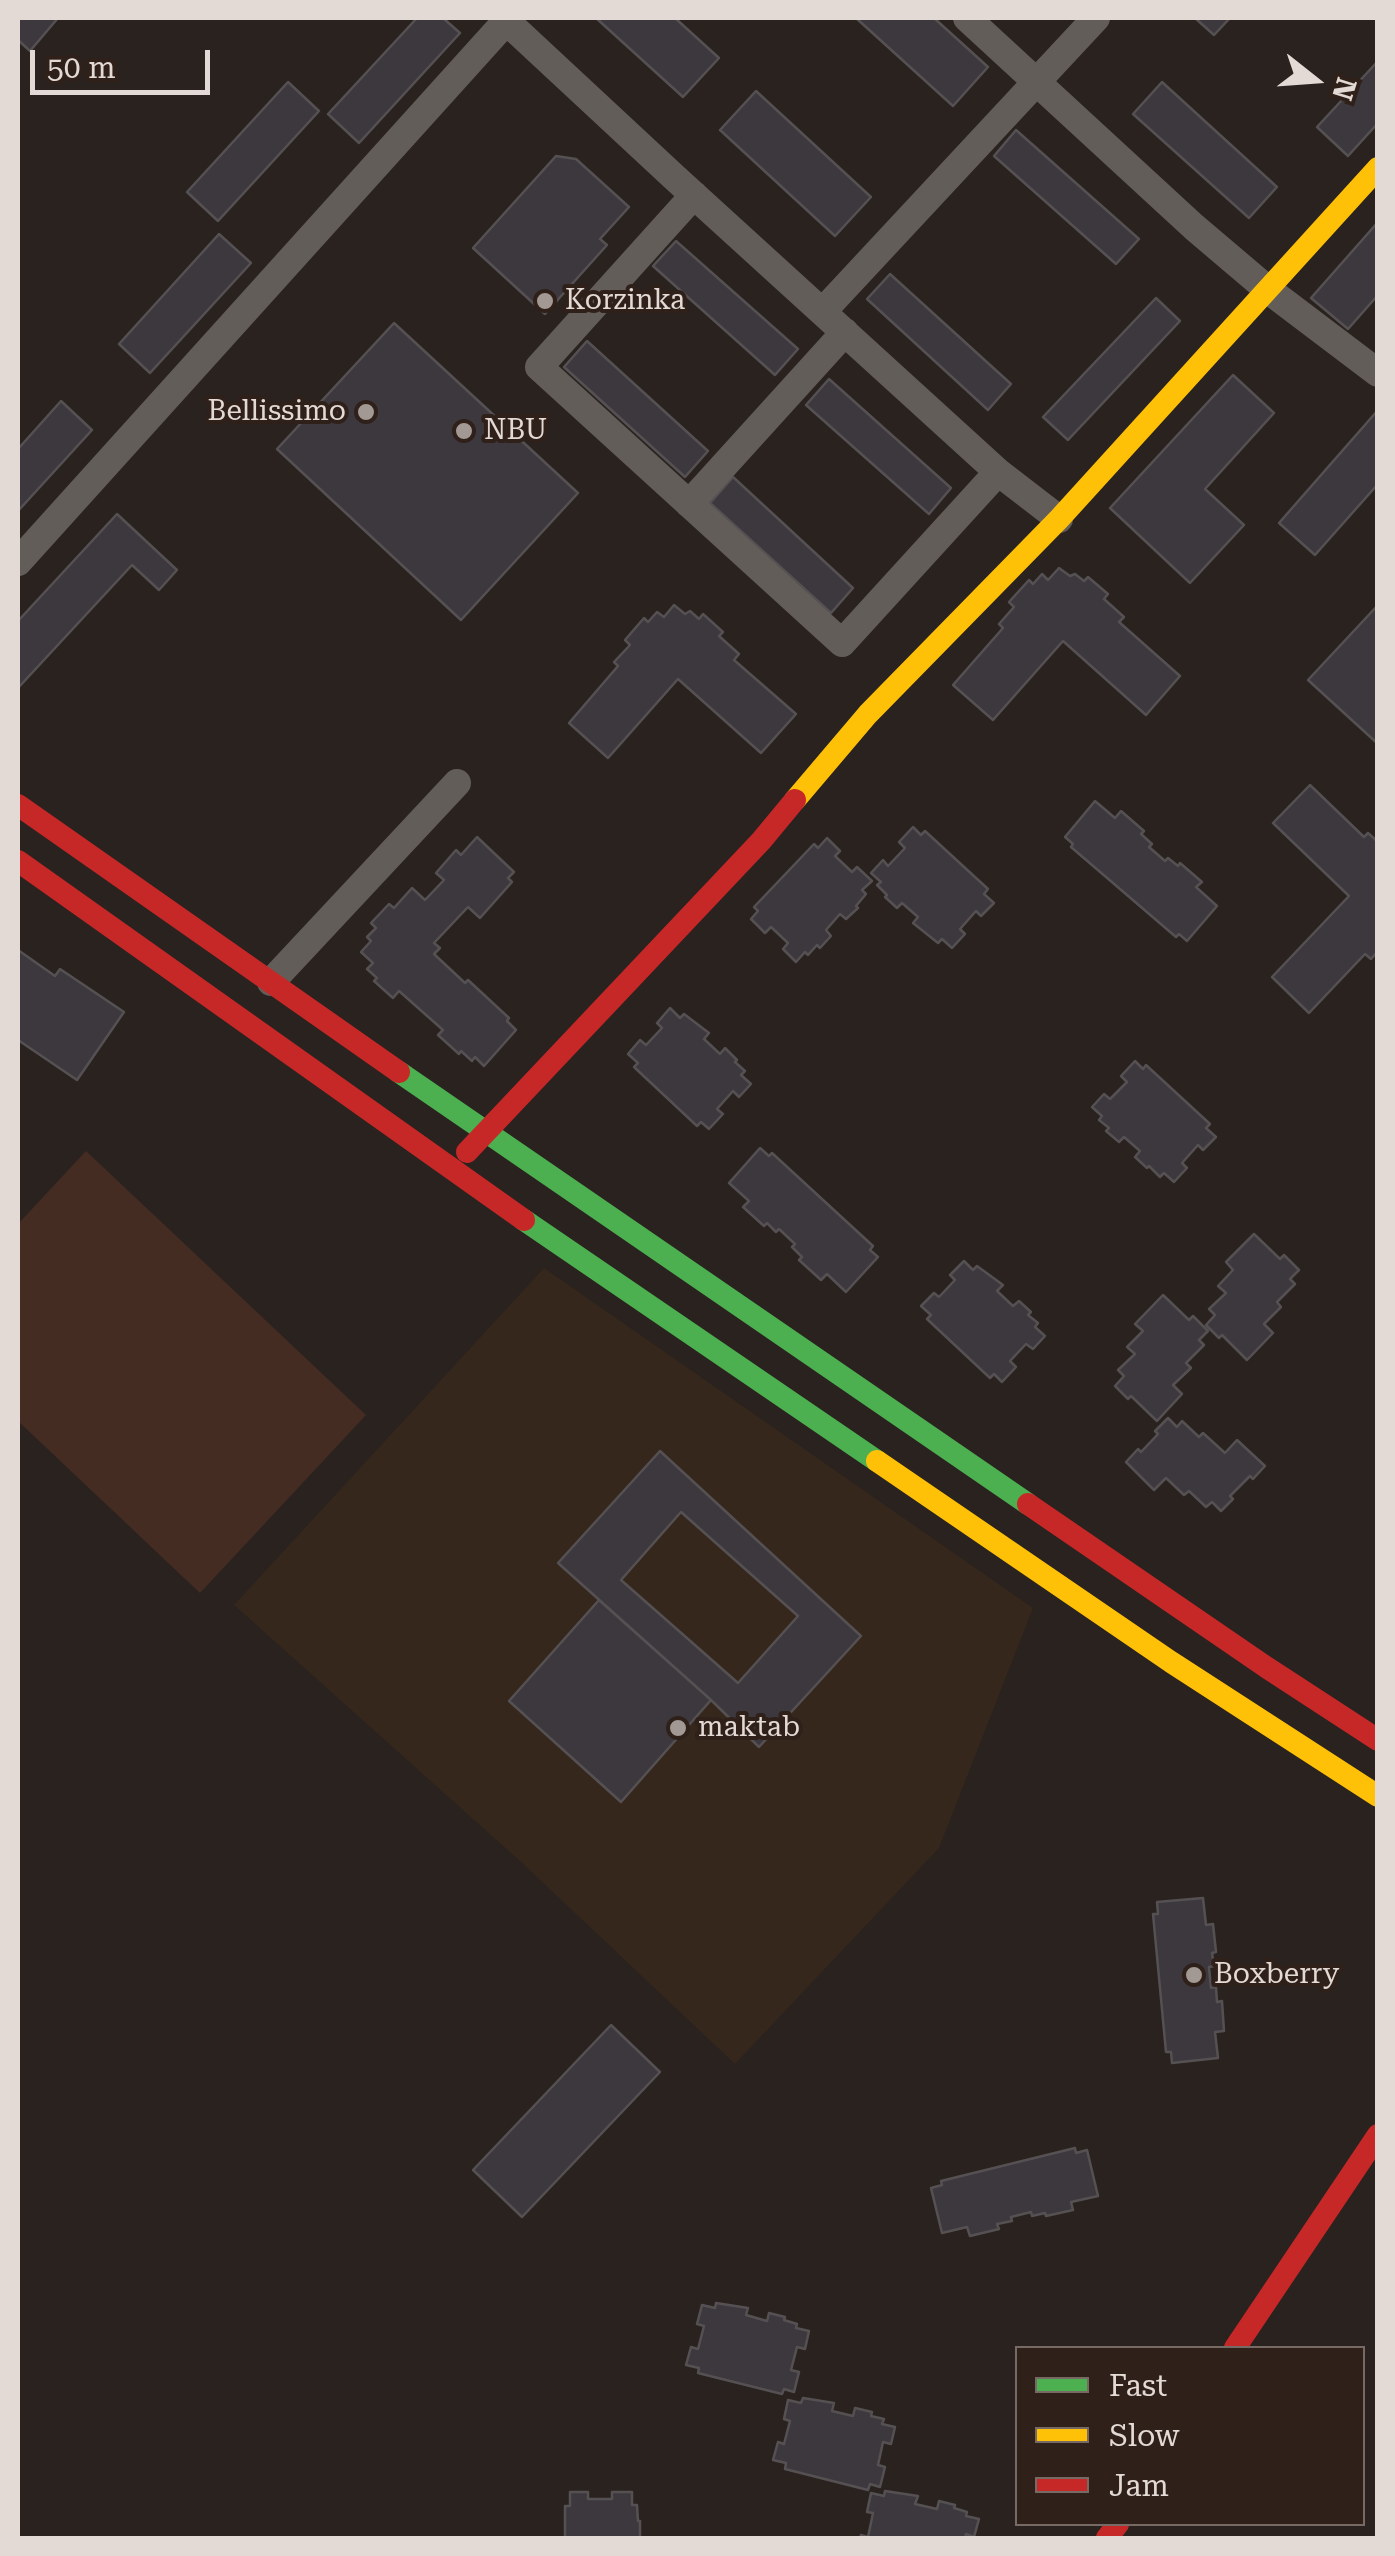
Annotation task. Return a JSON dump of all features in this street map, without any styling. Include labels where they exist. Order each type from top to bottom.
[{"type":"street","points":[[18,562],[506,18],[998,472],[1058,519]]},
{"type":"street","points":[[968,18],[1194,227],[1378,374]]},
{"type":"street","points":[[822,312],[1096,18]]},
{"type":"street","points":[[452,1170],[760,841],[868,714],[1058,519],[1378,168]]},
{"type":"street","points":[[694,195],[539,367],[689,504],[842,643],[998,472]]},
{"type":"street","points":[[689,504],[845,332]]},
{"type":"street","points":[[271,982],[457,783]]},
{"type":"street","points":[[18,806],[485,1132],[1378,1740]]},
{"type":"street","points":[[18,861],[452,1170],[1171,1662],[1378,1796]]},
{"type":"street","points":[[1236,2346],[1378,2135]]},
{"type":"shaded area","points":[[86,1151],[366,1415],[200,1593],[18,1421],[18,1224]]},
{"type":"shaded area","name":"maktab","points":[[544,1268],[1033,1608],[939,1848],[735,2064],[521,1862],[234,1605]]},
{"type":"building","points":[[18,18],[58,18],[30,51],[18,40]]},
{"type":"building","points":[[417,18],[443,18],[460,33],[359,143],[328,114]]},
{"type":"building","points":[[596,18],[675,18],[719,58],[683,97]]},
{"type":"building","points":[[856,18],[934,18],[988,67],[953,106]]},
{"type":"building","points":[[1195,18],[1230,18],[1214,35]]},
{"type":"building","points":[[1378,61],[1378,123],[1348,156],[1317,127]]},
{"type":"building","points":[[288,82],[319,111],[218,221],[187,192]]},
{"type":"building","points":[[1162,82],[1277,187],[1249,218],[1133,114]]},
{"type":"building","points":[[756,91],[871,197],[835,236],[720,130]]},
{"type":"building","points":[[1016,130],[1139,239],[1116,264],[994,156]]},
{"type":"building","points":[[556,156],[576,159],[629,207],[600,239],[607,245],[545,314],[473,248]]},
{"type":"building","points":[[1378,222],[1378,295],[1348,329],[1311,298]]},
{"type":"building","points":[[219,234],[251,263],[150,373],[119,344]]},
{"type":"building","points":[[676,241],[798,349],[775,375],[653,266]]},
{"type":"building","points":[[890,274],[1011,384],[988,410],[867,299]]},
{"type":"building","points":[[1156,298],[1180,321],[1068,440],[1043,417]]},
{"type":"building","points":[[394,323],[578,493],[461,620],[277,449]]},
{"type":"building","points":[[587,341],[708,451],[685,477],[564,367]]},
{"type":"building","points":[[1233,375],[1274,413],[1205,489],[1244,525],[1190,583],[1110,508]]},
{"type":"building","points":[[829,379],[951,488],[929,514],[806,405]]},
{"type":"building","points":[[61,401],[92,430],[18,511],[18,449]]},
{"type":"building","points":[[1378,410],[1378,484],[1315,555],[1279,523]]},
{"type":"building","points":[[733,477],[853,588],[831,613],[710,503]]},
{"type":"building","points":[[117,514],[177,570],[159,590],[132,565],[18,688],[18,621]]},
{"type":"building","points":[[1059,568],[1084,581],[1088,577],[1108,594],[1104,599],[1124,617],[1119,622],[1180,676],[1146,715],[1063,641],[993,720],[953,685],[1003,628],[999,624],[1014,607],[1009,602],[1029,580],[1033,584],[1042,574],[1048,580]]},
{"type":"building","points":[[674,605],[699,619],[703,614],[739,654],[734,660],[796,714],[761,753],[678,679],[608,758],[569,723],[618,666],[614,662],[630,645],[625,640],[644,618],[648,622],[657,612],[664,617]]},
{"type":"building","points":[[1378,605],[1378,744],[1308,680]]},
{"type":"building","points":[[1310,785],[1364,837],[1368,833],[1378,842],[1378,951],[1371,959],[1365,954],[1309,1013],[1272,977],[1349,896],[1273,823]]},
{"type":"building","points":[[1095,801],[1115,818],[1121,811],[1144,831],[1141,834],[1152,844],[1149,847],[1165,861],[1168,858],[1178,866],[1180,863],[1202,882],[1196,887],[1217,906],[1187,941],[1179,934],[1176,937],[1071,847],[1073,844],[1065,837]]},
{"type":"building","points":[[913,827],[921,835],[925,831],[988,889],[984,894],[994,903],[981,916],[976,911],[960,929],[965,934],[952,948],[942,939],[938,943],[913,923],[918,917],[902,903],[897,908],[885,897],[877,885],[881,882],[871,873],[883,860],[888,866],[905,848],[899,842]]},
{"type":"building","points":[[477,837],[514,872],[508,878],[512,882],[480,918],[468,907],[434,943],[440,948],[434,954],[509,1018],[507,1021],[516,1030],[484,1066],[475,1057],[472,1061],[461,1051],[459,1054],[438,1035],[443,1030],[399,991],[393,998],[374,981],[377,978],[367,969],[373,963],[361,952],[376,928],[371,923],[389,904],[394,908],[412,888],[425,900],[444,880],[436,873],[456,850],[461,855]]},
{"type":"building","points":[[827,838],[840,851],[835,856],[852,872],[857,867],[872,881],[862,890],[866,894],[858,908],[846,919],[840,914],[826,930],[831,936],[820,948],[817,945],[808,955],[805,952],[796,962],[783,949],[788,943],[771,927],[765,933],[751,919],[758,911],[754,907],[814,844],[818,848]]},
{"type":"building","points":[[18,950],[55,976],[60,969],[124,1012],[77,1080],[18,1040]]},
{"type":"building","points":[[670,1008],[680,1018],[684,1014],[709,1033],[704,1039],[720,1054],[725,1048],[751,1084],[739,1097],[733,1091],[717,1109],[723,1114],[709,1129],[701,1122],[697,1126],[634,1067],[638,1063],[628,1054],[640,1040],[646,1045],[662,1028],[657,1023]]},
{"type":"building","points":[[1135,1061],[1143,1069],[1146,1065],[1210,1124],[1206,1128],[1216,1137],[1203,1150],[1198,1145],[1182,1163],[1187,1168],[1174,1182],[1164,1173],[1160,1177],[1147,1168],[1135,1157],[1140,1151],[1124,1137],[1119,1142],[1106,1131],[1109,1128],[1099,1120],[1102,1116],[1092,1107],[1104,1094],[1110,1099],[1127,1082],[1121,1076]]},
{"type":"building","points":[[760,1148],[769,1156],[772,1153],[873,1246],[870,1250],[878,1257],[846,1292],[827,1274],[821,1280],[799,1260],[802,1257],[792,1247],[795,1244],[779,1229],[776,1232],[767,1223],[764,1226],[743,1207],[749,1201],[729,1183]]},
{"type":"building","points":[[1254,1234],[1280,1259],[1284,1255],[1299,1270],[1290,1279],[1295,1284],[1277,1302],[1281,1307],[1264,1324],[1273,1333],[1247,1360],[1206,1325],[1215,1315],[1209,1309],[1226,1293],[1218,1286],[1233,1270],[1226,1262]]},
{"type":"building","points":[[964,1261],[1003,1285],[997,1291],[1013,1306],[1019,1301],[1031,1312],[1028,1315],[1038,1323],[1035,1327],[1045,1336],[1033,1349],[1026,1344],[1010,1361],[1016,1367],[1002,1382],[994,1374],[990,1378],[927,1319],[931,1315],[921,1306],[934,1293],[939,1297],[955,1280],[950,1275]]},
{"type":"building","points":[[1163,1295],[1189,1320],[1193,1316],[1208,1331],[1199,1340],[1204,1345],[1186,1363],[1191,1368],[1173,1385],[1182,1394],[1157,1421],[1115,1386],[1124,1376],[1118,1370],[1135,1354],[1127,1347],[1143,1331],[1135,1324]]},
{"type":"building","points":[[1168,1418],[1177,1427],[1182,1421],[1199,1437],[1203,1433],[1225,1453],[1237,1440],[1265,1466],[1230,1496],[1233,1499],[1221,1511],[1212,1502],[1206,1507],[1189,1491],[1184,1495],[1166,1478],[1154,1490],[1126,1462],[1138,1449],[1141,1452]]},
{"type":"building","points":[[660,1451],[861,1636],[759,1747],[558,1563]],"holes":[[[681,1512],[798,1616],[738,1683],[621,1580]]]},
{"type":"building","points":[[599,1600],[711,1700],[621,1802],[509,1701]]},
{"type":"building","points":[[1203,1898],[1206,1925],[1213,1924],[1216,1952],[1212,1953],[1214,1966],[1209,1967],[1211,1988],[1216,1987],[1217,2002],[1222,2001],[1224,2031],[1215,2032],[1218,2058],[1172,2063],[1171,2052],[1166,2052],[1153,1914],[1158,1914],[1157,1902]]},
{"type":"building","points":[[611,2025],[660,2072],[522,2217],[473,2170]]},
{"type":"building","points":[[1075,2148],[1076,2153],[1087,2150],[1098,2196],[1071,2202],[1073,2210],[1011,2217],[1012,2221],[997,2224],[999,2229],[970,2236],[967,2227],[942,2233],[931,2188],[942,2185],[941,2181]]},
{"type":"building","points":[[716,2303],[748,2308],[746,2315],[767,2321],[769,2313],[785,2317],[784,2320],[797,2324],[796,2328],[809,2331],[805,2349],[797,2347],[791,2370],[799,2372],[794,2392],[784,2389],[782,2394],[698,2373],[699,2368],[686,2365],[691,2347],[698,2349],[704,2326],[697,2324],[702,2305],[715,2308]]},
{"type":"building","points":[[803,2398],[834,2403],[832,2411],[853,2416],[855,2408],[872,2412],[871,2416],[884,2419],[882,2424],[895,2427],[891,2444],[883,2442],[878,2465],[885,2467],[880,2487],[870,2484],[868,2490],[785,2469],[786,2463],[773,2460],[778,2442],[784,2444],[790,2421],[784,2419],[788,2400],[801,2403]]},
{"type":"building","points":[[885,2491],[918,2496],[915,2504],[937,2509],[939,2501],[955,2505],[954,2508],[967,2512],[966,2516],[979,2519],[974,2537],[966,2534],[965,2538],[860,2538],[868,2537],[873,2513],[867,2512],[871,2493],[884,2496]]},
{"type":"building","points":[[570,2492],[588,2492],[588,2499],[612,2499],[612,2492],[632,2492],[640,2537],[565,2538],[565,2506],[570,2506]]},
{"type":"traffic: fast","points":[[399,1072],[1028,1504]]},
{"type":"traffic: fast","points":[[524,1220],[877,1461]]},
{"type":"traffic: slow","points":[[795,800],[868,714],[1059,519],[1378,168]]},
{"type":"traffic: slow","points":[[877,1461],[1171,1662],[1378,1796]]},
{"type":"traffic: jam","points":[[467,1152],[761,841],[795,800]]},
{"type":"traffic: jam","points":[[18,805],[399,1072]]},
{"type":"traffic: jam","points":[[18,861],[524,1220]]},
{"type":"traffic: jam","points":[[1028,1504],[1378,1740]]},
{"type":"traffic: jam","points":[[1236,2346],[1378,2135]]},
{"type":"traffic: jam","points":[[1107,2538],[1116,2526]]},
{"type":"place","name":"Korzinka","points":[[545,301]]},
{"type":"place","name":"Bellissimo","points":[[366,412]]},
{"type":"place","name":"NBU","points":[[464,431]]},
{"type":"place","name":"maktab","points":[[678,1728]]},
{"type":"place","name":"Boxberry","points":[[1194,1975]]}]
